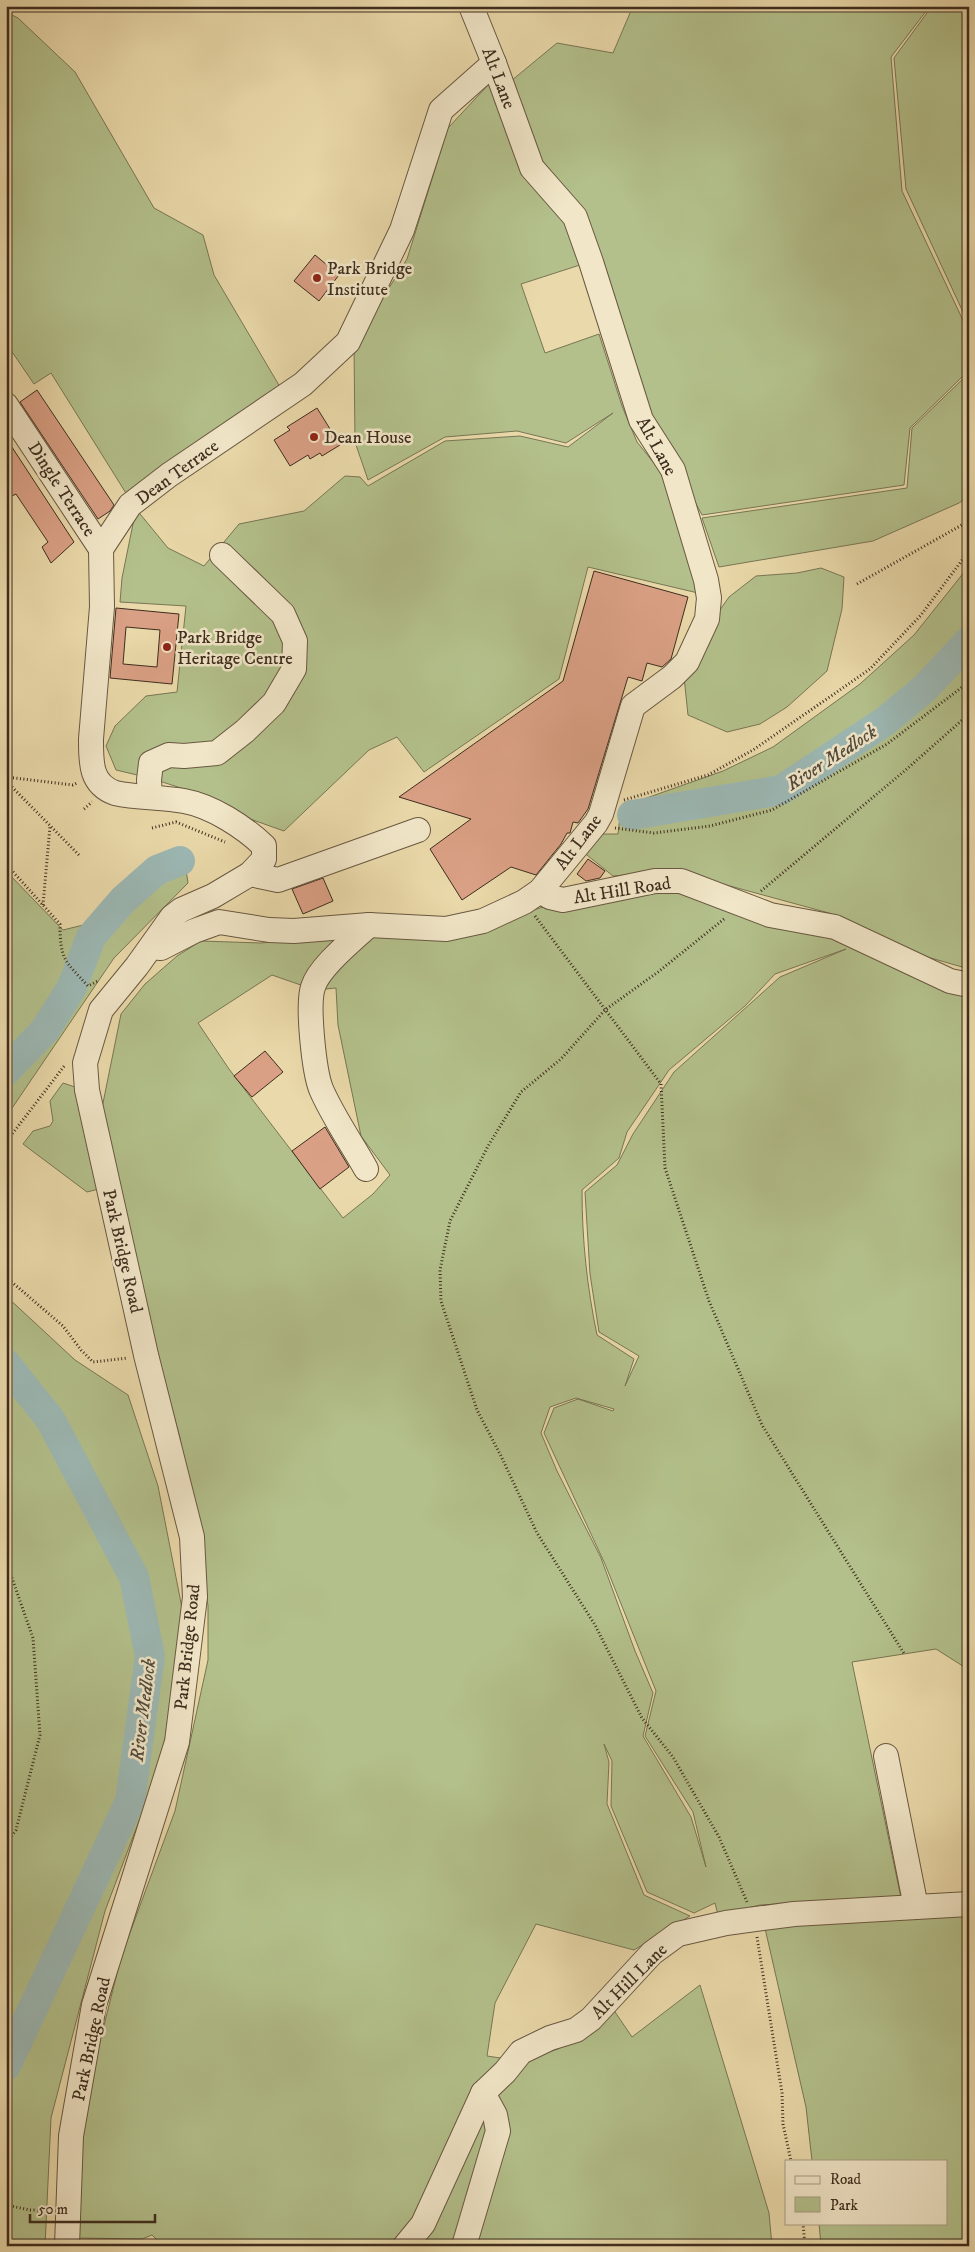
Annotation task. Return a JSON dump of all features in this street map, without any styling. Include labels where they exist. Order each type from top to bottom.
[{"type":"street","name":"Alt Lane","points":[[471,6],[494,62],[532,168],[575,217],[592,262],[641,420],[673,470],[706,580],[709,598],[707,619],[687,662],[672,677],[633,706],[600,813],[540,891]]},
{"type":"street","name":"Dean Terrace","points":[[102,549],[130,505],[169,475],[303,384],[348,342],[402,230],[441,110],[494,62]]},
{"type":"street","name":"Dingle Terrace","points":[[6,405],[102,549]]},
{"type":"street","points":[[102,549],[93,607],[90,739],[90,761],[93,775],[106,790],[124,795],[187,801],[214,812],[245,828],[264,846],[264,859],[250,874],[172,917],[152,947],[161,948],[194,931],[219,922],[268,930],[294,931],[369,925],[446,929],[466,926],[524,902],[540,891]]},
{"type":"street","points":[[150,797],[151,763],[168,756],[217,753],[245,731],[274,703],[294,669],[295,641],[283,614],[222,555]]},
{"type":"street","points":[[250,874],[278,880],[418,830]]},
{"type":"street","name":"Alt Hill Road","points":[[540,891],[550,897],[563,900],[655,881],[681,881],[770,915],[834,927],[950,981],[969,985]]},
{"type":"street","points":[[366,1169],[321,1088],[310,1028],[312,988],[317,979],[334,958],[369,925]]},
{"type":"street","name":"Park Bridge Road","points":[[67,2246],[71,2136],[94,2004],[177,1742],[195,1597],[192,1537],[146,1355],[87,1090],[85,1063],[102,1010],[152,947]]},
{"type":"street","points":[[886,1756],[916,1907]]},
{"type":"street","name":"Alt Hill Lane","points":[[405,2246],[423,2224],[483,2093],[505,2072],[521,2052],[550,2038],[576,2030],[592,2019],[652,1953],[678,1934],[726,1923],[794,1914],[969,1904]]},
{"type":"street","points":[[464,2246],[498,2131],[495,2115],[483,2093]]},
{"type":"path","points":[[857,584],[969,521]]},
{"type":"path","points":[[969,550],[921,614],[870,669],[821,704],[754,750],[708,775],[637,797],[600,813],[619,829],[654,834],[710,826],[772,810],[887,744],[969,682]]},
{"type":"path","points":[[791,2160],[783,2124],[782,2093],[754,1919],[719,1837],[673,1758],[642,1718],[595,1625],[537,1533],[477,1410],[441,1301],[440,1270],[450,1221],[488,1146],[522,1092],[561,1059],[605,1010],[658,972],[742,905],[908,768],[969,714]]},
{"type":"path","points":[[79,855],[11,786],[8,777],[73,785],[93,775]]},
{"type":"path","points":[[152,828],[176,822],[228,844]]},
{"type":"path","points":[[43,906],[50,826]]},
{"type":"path","points":[[6,864],[60,924],[60,942],[64,959],[88,986]]},
{"type":"path","points":[[542,924],[661,1084],[665,1168],[709,1301],[762,1425],[905,1655]]},
{"type":"path","points":[[6,1142],[70,1059]]},
{"type":"path","points":[[6,1277],[63,1326],[81,1350],[94,1362],[146,1355]]},
{"type":"path","points":[[6,1561],[33,1638],[40,1735],[16,1830],[6,1844]]},
{"type":"path","points":[[6,2205],[30,2210],[68,2210]]},
{"type":"path","points":[[803,2224],[805,2246]]},
{"type":"green space","points":[[633,6],[930,6],[891,57],[902,191],[969,333],[969,370],[910,428],[904,485],[702,515],[643,404],[579,204],[541,159],[511,81],[557,43],[613,53]]},
{"type":"green space","points":[[932,6],[969,6],[969,325],[906,189],[894,58]]},
{"type":"green space","points":[[6,12],[18,18],[75,72],[154,208],[203,235],[214,275],[283,392],[129,498],[51,373],[34,384],[6,343]]},
{"type":"green space","points":[[489,84],[572,222],[583,264],[521,284],[545,353],[599,334],[622,406],[637,442],[666,478],[698,593],[588,567],[559,679],[424,772],[397,737],[369,750],[284,831],[236,814],[184,789],[116,770],[106,746],[115,726],[146,696],[177,692],[186,606],[120,602],[122,578],[136,509],[168,548],[204,566],[239,524],[304,511],[345,476],[360,477],[368,486],[445,441],[520,436],[568,447],[613,413],[566,443],[517,431],[445,437],[368,480],[355,442],[354,344],[407,259],[448,128]]},
{"type":"green space","points":[[969,373],[969,496],[959,503],[873,541],[719,567],[702,518],[907,488],[912,428]]},
{"type":"green space","points":[[969,566],[969,969],[910,952],[829,913],[675,871],[613,876],[582,851],[596,834],[618,834],[621,807],[723,771],[773,747],[860,684],[914,635]]},
{"type":"green space","points":[[821,568],[844,577],[842,609],[827,671],[787,707],[760,724],[727,732],[688,715],[684,677],[710,624],[729,597],[756,576],[797,573]]},
{"type":"green space","points":[[6,572],[11,590],[11,599],[6,645]]},
{"type":"green space","points":[[183,849],[188,883],[114,958],[6,1117],[6,871],[63,930],[112,918]]},
{"type":"green space","points":[[657,888],[699,897],[829,932],[969,992],[969,1670],[936,1649],[852,1662],[901,1898],[760,1905],[718,1915],[715,1903],[694,1913],[647,1892],[611,1806],[612,1761],[604,1744],[609,1762],[607,1804],[644,1895],[690,1916],[634,1950],[536,1924],[495,2003],[487,2056],[521,2061],[558,2049],[613,2009],[632,2037],[700,1985],[769,2213],[772,2246],[163,2246],[152,2235],[142,2239],[77,2238],[83,2110],[121,1957],[175,1811],[208,1660],[208,1606],[180,1438],[144,1304],[102,1108],[121,1014],[145,984],[177,956],[201,941],[261,943],[338,936],[520,914],[550,905]],"holes":[[[846,949],[780,977],[674,1072],[633,1134],[617,1165],[585,1192],[590,1274],[599,1332],[639,1356],[625,1386],[634,1359],[597,1335],[586,1263],[582,1190],[619,1158],[627,1132],[669,1070],[745,1006],[775,974]],[[272,975],[315,990],[336,988],[338,1025],[361,1136],[390,1175],[373,1194],[343,1218],[229,1069],[198,1023]],[[576,1398],[614,1409],[613,1411],[578,1399],[554,1408],[544,1433],[605,1564],[656,1691],[645,1736],[693,1812],[706,1867],[691,1817],[643,1736],[653,1693],[635,1651],[601,1558],[557,1471],[541,1433],[550,1407]]]},
{"type":"green space","points":[[63,1083],[78,1088],[99,1189],[87,1192],[23,1144],[33,1131],[50,1126],[53,1121],[50,1101]]},
{"type":"green space","points":[[6,1296],[75,1360],[128,1395],[158,1486],[183,1613],[162,1760],[105,1911],[51,2118],[45,2246],[6,2246]]},
{"type":"green space","points":[[969,1912],[969,2246],[821,2246],[819,2224],[948,2224],[948,2160],[812,2160],[806,2107],[764,1924]]},
{"type":"building","name":"Park Bridge Institute","points":[[315,255],[339,275],[319,301],[294,281]]},
{"type":"building","points":[[37,390],[114,505],[110,511],[98,519],[20,402]]},
{"type":"building","name":"Dean House","points":[[317,408],[340,445],[322,456],[320,453],[310,459],[308,455],[290,466],[274,440],[290,430],[287,427]]},
{"type":"building","points":[[6,438],[74,542],[51,563],[42,547],[48,542],[16,494],[6,499],[6,490],[11,485],[6,479]]},
{"type":"building","points":[[594,571],[688,597],[671,659],[662,667],[647,663],[642,681],[628,677],[588,809],[578,823],[573,822],[570,833],[567,833],[561,844],[536,875],[511,867],[462,900],[430,849],[471,819],[399,797],[563,681]]},
{"type":"building","name":"Park Bridge Heritage Centre","points":[[116,608],[179,614],[172,684],[110,678]],"holes":[[[126,627],[160,630],[157,667],[123,664]]]},
{"type":"building","points":[[588,859],[605,871],[600,878],[586,881],[577,874]]},
{"type":"building","points":[[323,878],[333,901],[303,914],[292,889]]},
{"type":"building","points":[[265,1051],[283,1072],[252,1097],[234,1076]]},
{"type":"building","points":[[325,1127],[349,1167],[320,1189],[292,1151]]},
{"type":"waterway","name":"River Medlock","points":[[632,815],[781,790],[884,722],[924,689],[969,641]]},
{"type":"waterway","name":"River Medlock","points":[[6,1071],[45,1030],[72,987],[91,937],[123,900],[157,870],[180,861]]},
{"type":"waterway","name":"River Medlock","points":[[6,1364],[50,1419],[134,1577],[150,1656],[130,1801],[6,2066]]},
{"type":"place","name":"Park Bridge Institute","points":[[317,278]]},
{"type":"place","name":"Dean House","points":[[314,437]]},
{"type":"place","name":"Park Bridge Heritage Centre","points":[[167,647]]}]
